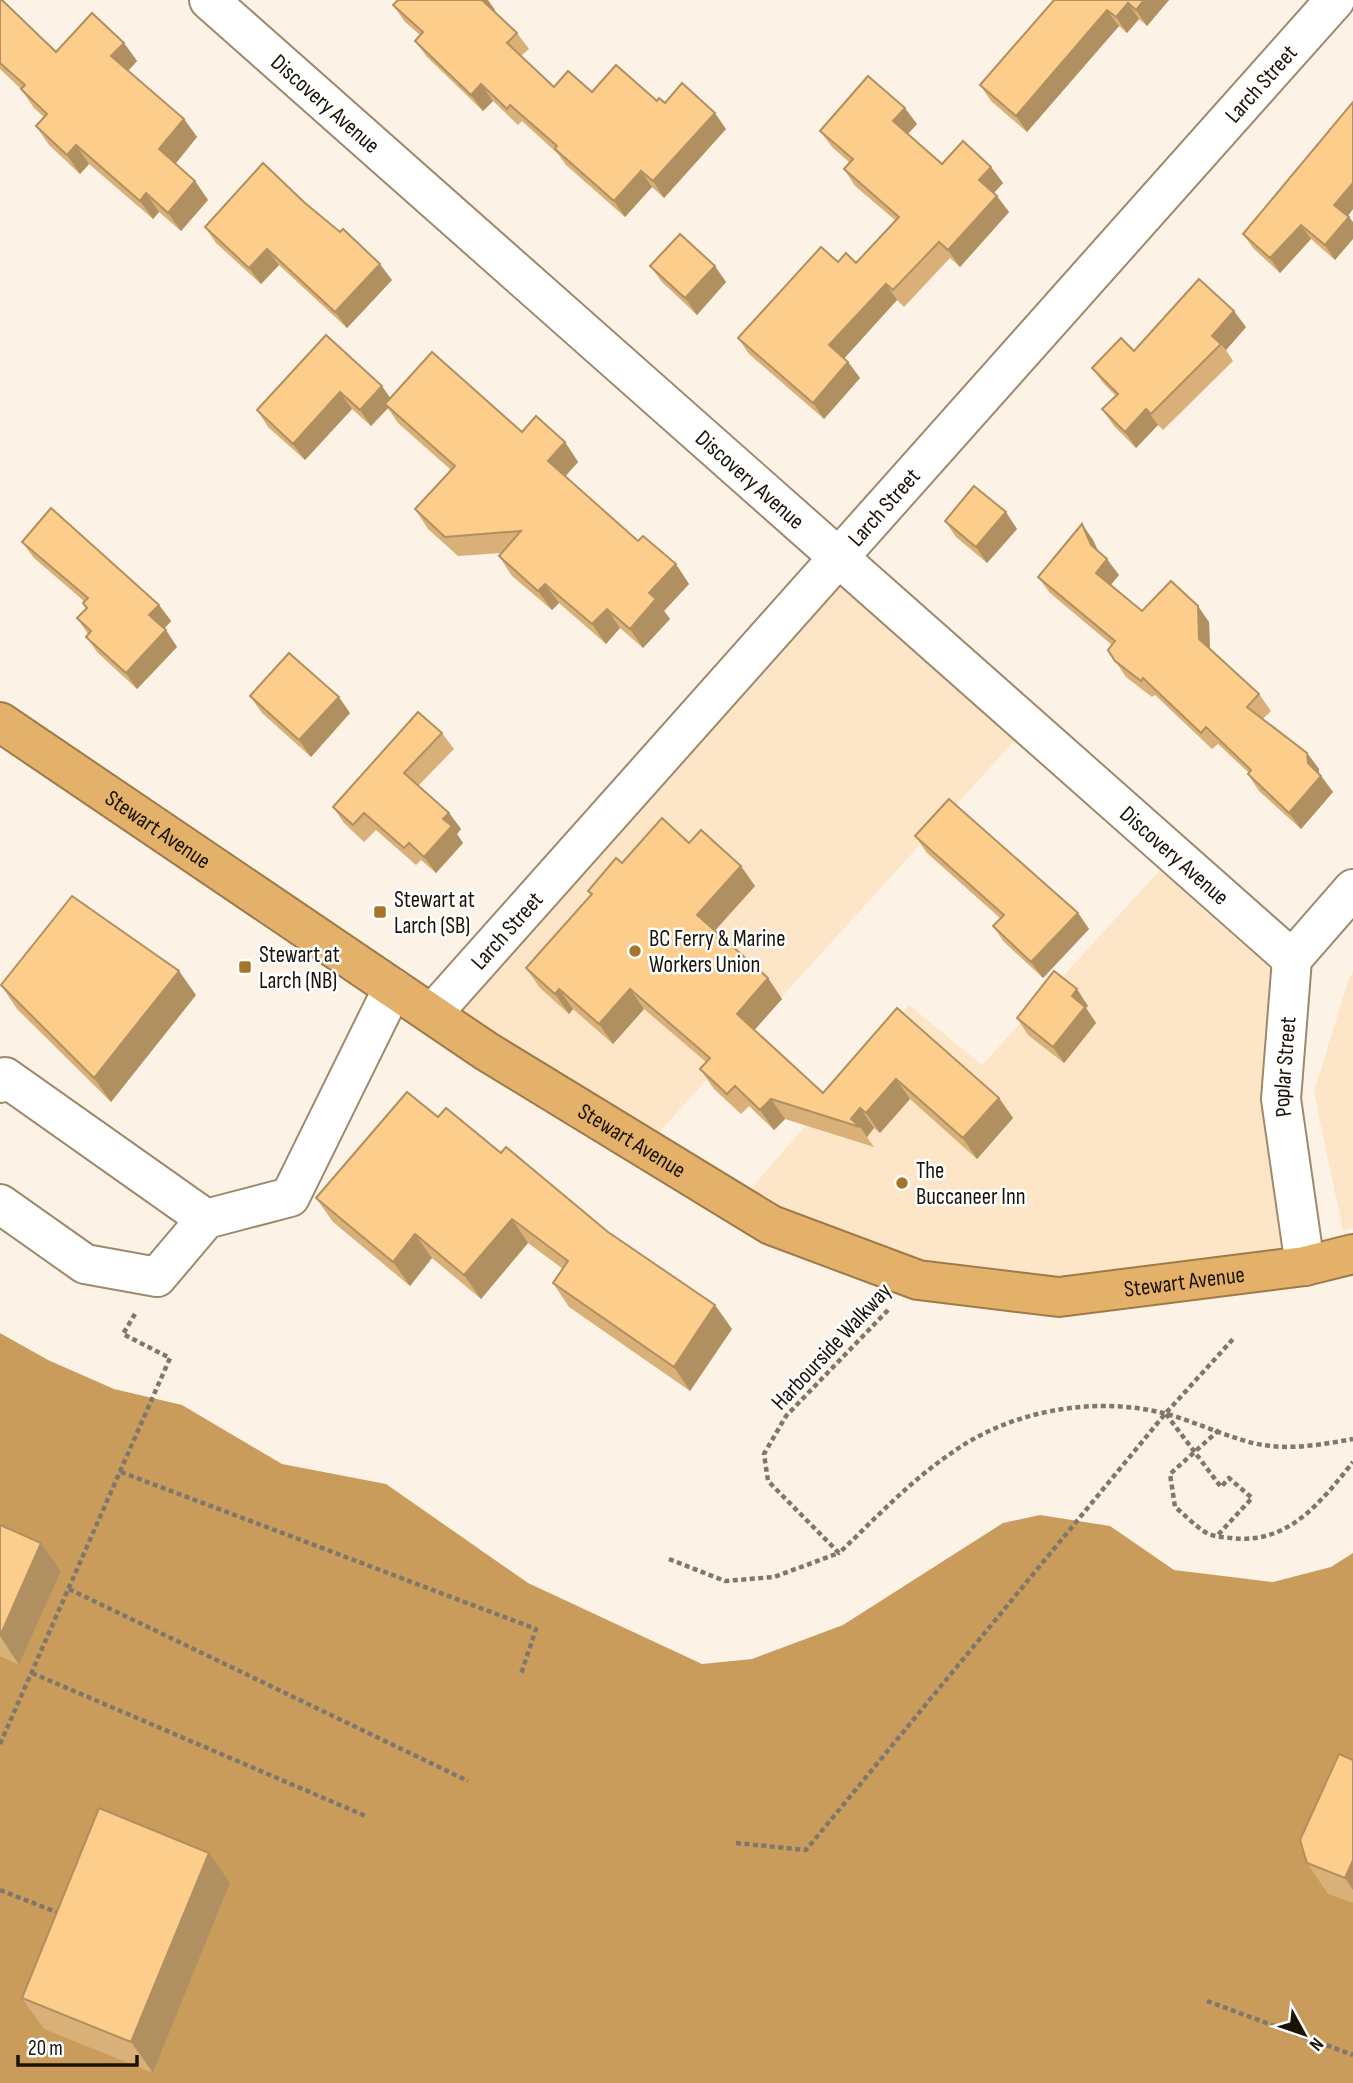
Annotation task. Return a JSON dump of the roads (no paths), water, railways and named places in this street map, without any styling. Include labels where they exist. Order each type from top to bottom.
[{"type":"highway","name":"Stewart Avenue","points":[[0,722],[486,1051],[771,1224],[918,1280],[1059,1297],[1305,1266],[1353,1254]]},
{"type":"street","name":"Discovery Avenue","points":[[209,0],[1292,959]]},
{"type":"street","name":"Larch Street","points":[[432,1014],[840,560],[1335,0]]},
{"type":"street","points":[[1292,959],[1353,889]]},
{"type":"street","name":"Poplar Street","points":[[1292,959],[1281,1099],[1305,1266]]},
{"type":"street","points":[[0,1204],[85,1264],[157,1277],[206,1219],[290,1197],[393,988]]},
{"type":"street","points":[[0,1083],[5,1077],[206,1219]]},
{"type":"place","name":"Stewart at Larch (SB)","points":[[380,912]]},
{"type":"place","name":"BC Ferry & Marine Workers Union","points":[[635,951]]},
{"type":"place","name":"Stewart at Larch (NB)","points":[[245,967]]},
{"type":"place","name":"The Buccaneer Inn","points":[[902,1183]]}]
